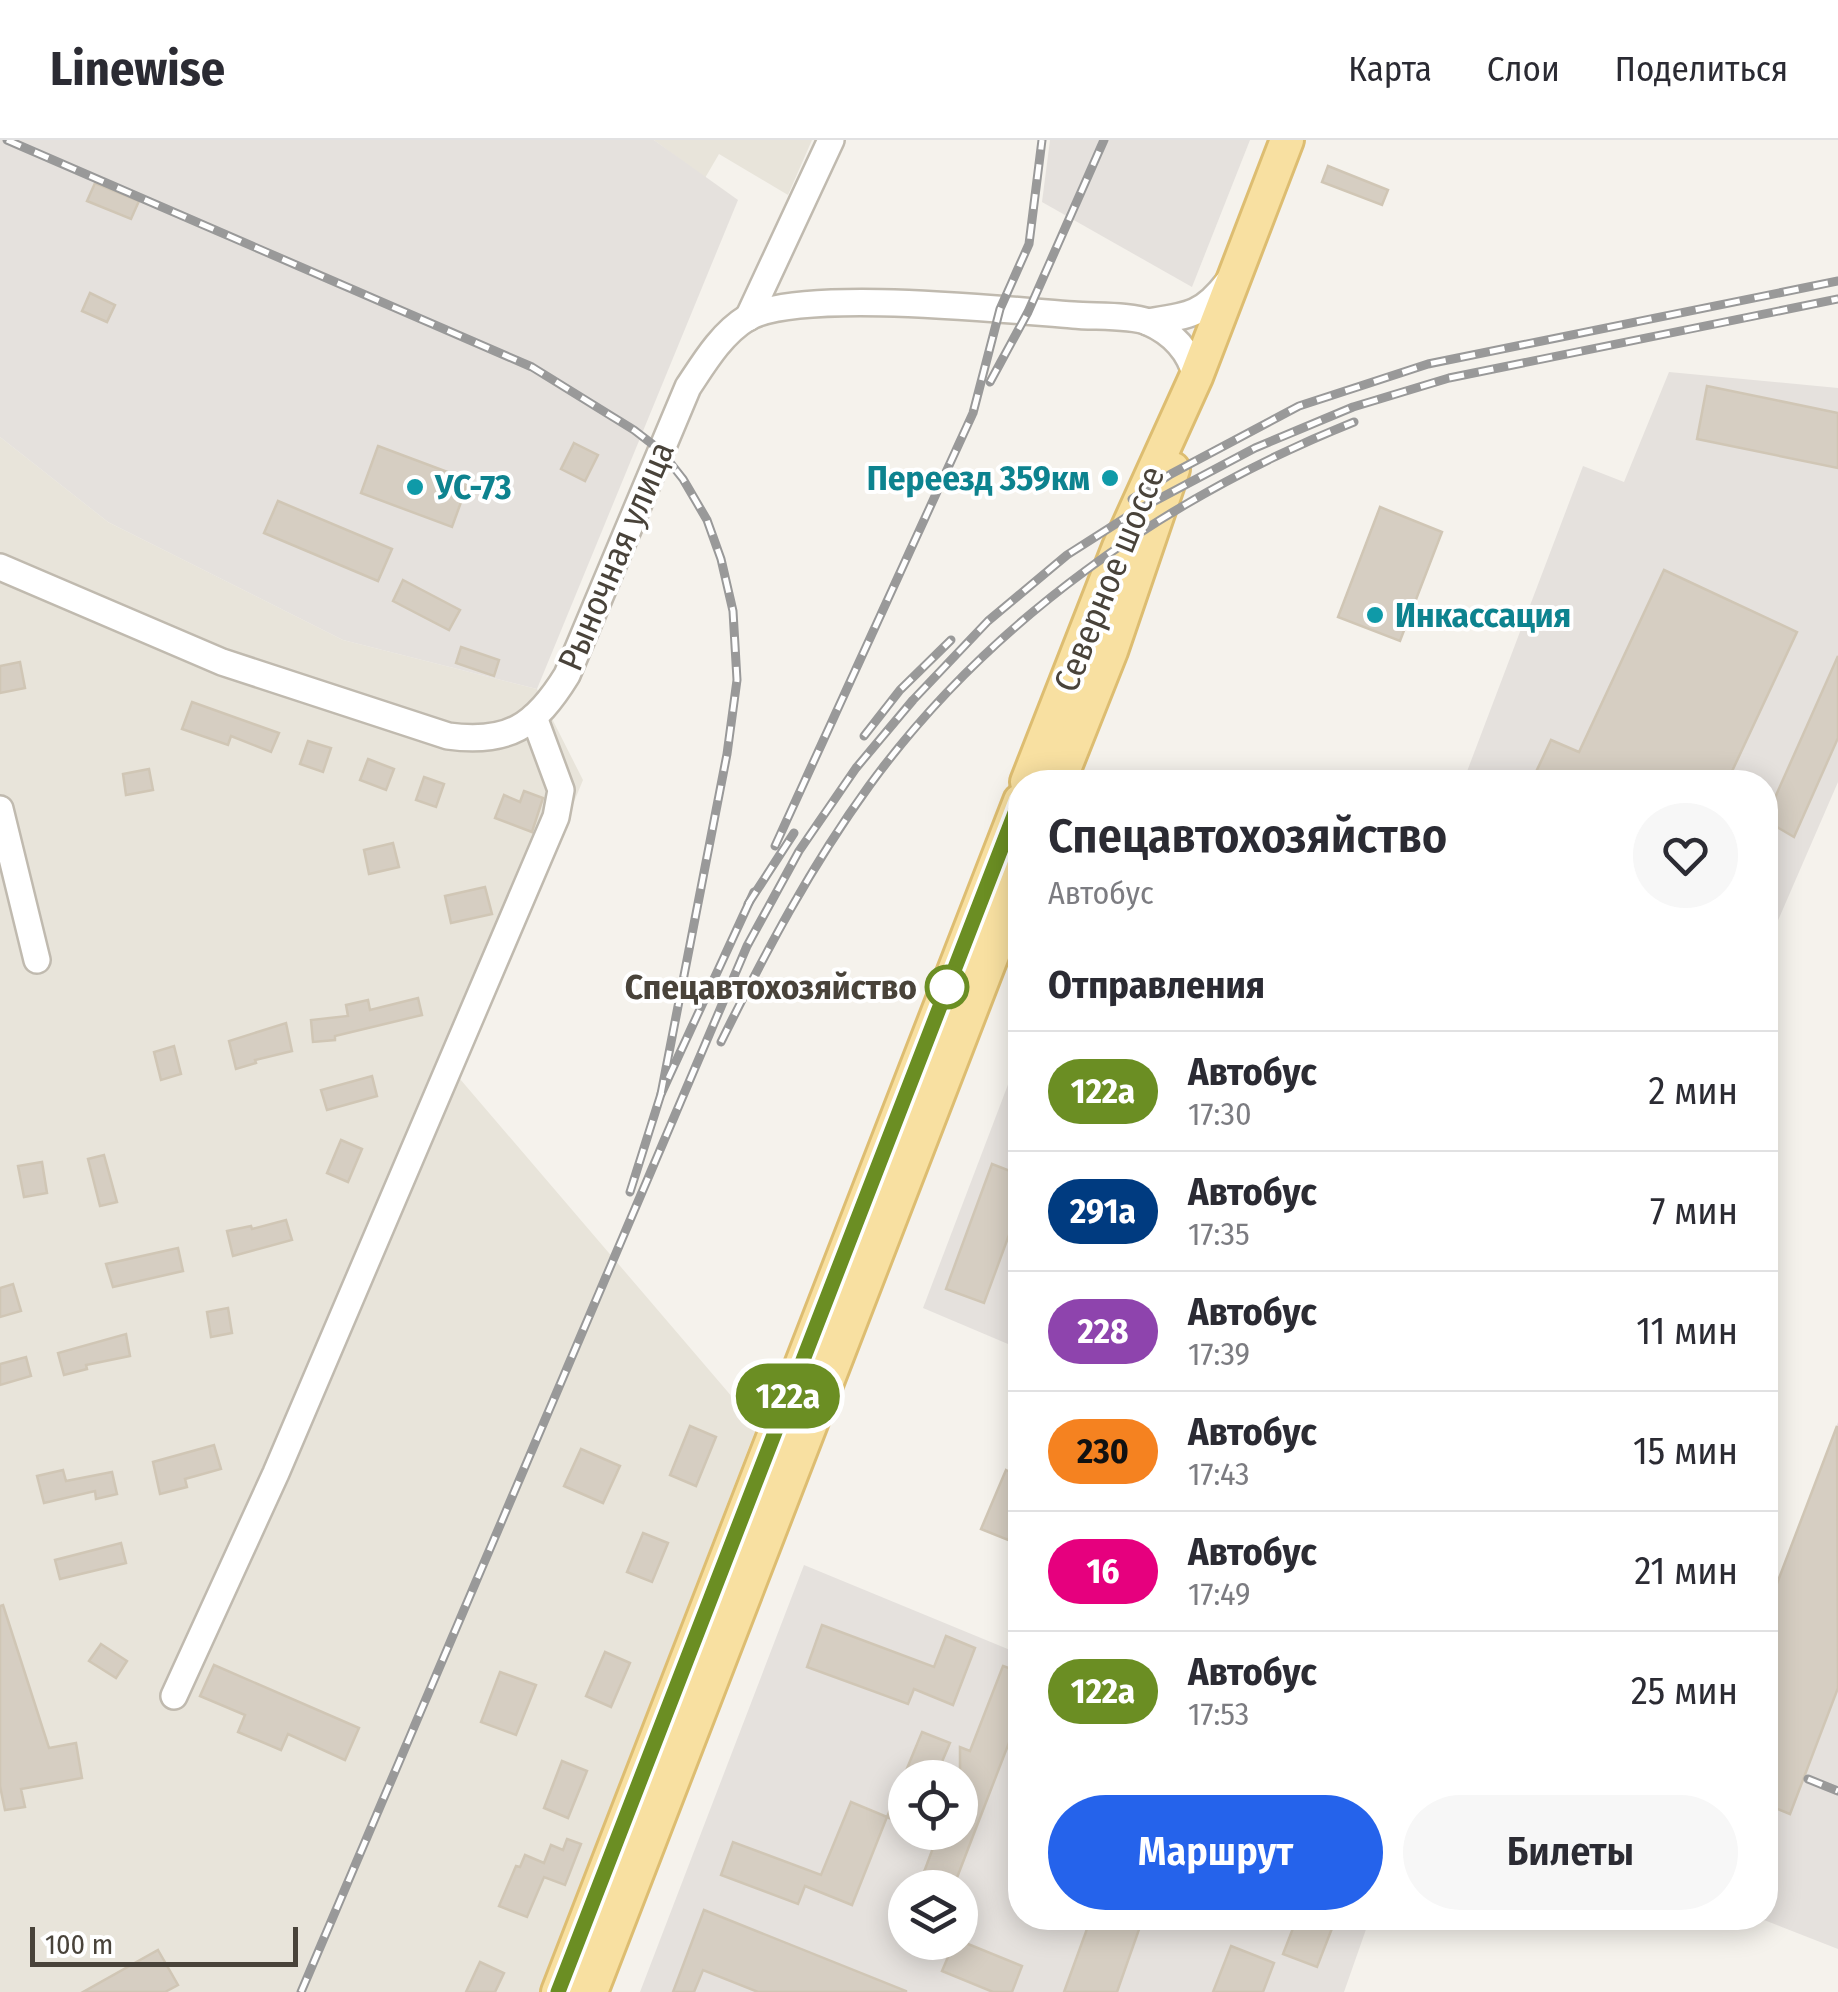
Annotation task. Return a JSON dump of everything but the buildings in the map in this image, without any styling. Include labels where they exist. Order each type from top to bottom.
[{"type":"main road","name":"Северное шоссе","points":[[1032,770],[1119,547],[1196,377],[1287,140]]},
{"type":"main road","name":"Северное шоссе","points":[[1063,770],[1166,496],[1196,377]]},
{"type":"main road","points":[[578,1983],[750,1532],[1008,833]]},
{"type":"main road","points":[[750,1532],[1008,912]]},
{"type":"street","points":[[748,318],[830,140]]},
{"type":"street","points":[[748,318],[806,306],[872,304],[1000,309],[1147,322],[1186,316],[1212,304],[1237,271]]},
{"type":"street","name":"Рыночная улица","points":[[0,567],[222,662],[448,736],[484,741],[514,731],[552,700],[567,675],[688,387],[712,350],[748,318]]},
{"type":"street","points":[[1147,322],[1184,346],[1196,377]]},
{"type":"street","points":[[174,1696],[276,1473],[556,817],[560,790],[534,717]]},
{"type":"street","points":[[0,809],[38,960]]},
{"type":"shaded area","points":[[0,140],[654,140],[738,200],[537,689],[343,640],[108,522],[0,437]]},
{"type":"shaded area","points":[[654,140],[812,140],[788,195],[719,154],[705,178]]},
{"type":"shaded area","points":[[1050,140],[1250,140],[1192,287],[1042,202]]},
{"type":"shaded area","points":[[1669,372],[1838,388],[1838,782],[1778,920],[1778,770],[1468,770],[1583,466],[1624,482]]},
{"type":"shaded area","points":[[0,437],[108,522],[343,640],[537,689],[583,780],[460,1079],[757,1426],[539,1992],[0,1992]]},
{"type":"shaded area","points":[[1008,1085],[1008,1344],[923,1308]]},
{"type":"shaded area","points":[[1838,1422],[1838,1949],[1778,1925],[1778,1581]]},
{"type":"shaded area","points":[[804,1565],[1008,1649],[1008,1930],[1366,1930],[1344,1992],[640,1992]]},
{"type":"railway","points":[[7,140],[532,367],[634,430],[660,450],[683,479],[707,520],[721,559],[733,611],[737,680],[727,754],[661,1094]]},
{"type":"railway","points":[[775,846],[973,413],[1000,309],[1029,244],[1042,140]]},
{"type":"railway","points":[[990,382],[1028,312],[1104,140]]},
{"type":"railway","points":[[1132,499],[1299,406],[1428,364],[1838,281]]},
{"type":"railway","points":[[301,1992],[747,946],[799,851],[856,768],[913,700],[988,621],[1067,555],[1136,511],[1255,448],[1353,407],[1449,378],[1838,299]]},
{"type":"railway","points":[[721,1042],[790,911],[848,816],[917,726],[969,670],[1086,570],[1150,527],[1216,487],[1354,422]]},
{"type":"railway","points":[[864,736],[900,690],[951,640]]},
{"type":"railway","points":[[748,904],[794,833]]},
{"type":"railway","points":[[630,1192],[661,1094],[754,892]]},
{"type":"railway","points":[[1808,1779],[1838,1791]]},
{"type":"bus line","name":"122а","points":[[558,1992],[1008,831]]},
{"type":"place","name":"Переезд 359км","points":[[1110,478]]},
{"type":"place","name":"УС-73","points":[[415,487]]},
{"type":"place","name":"Инкассация","points":[[1375,615]]},
{"type":"place","name":"Спецавтохозяйство","points":[[947,987]]}]
